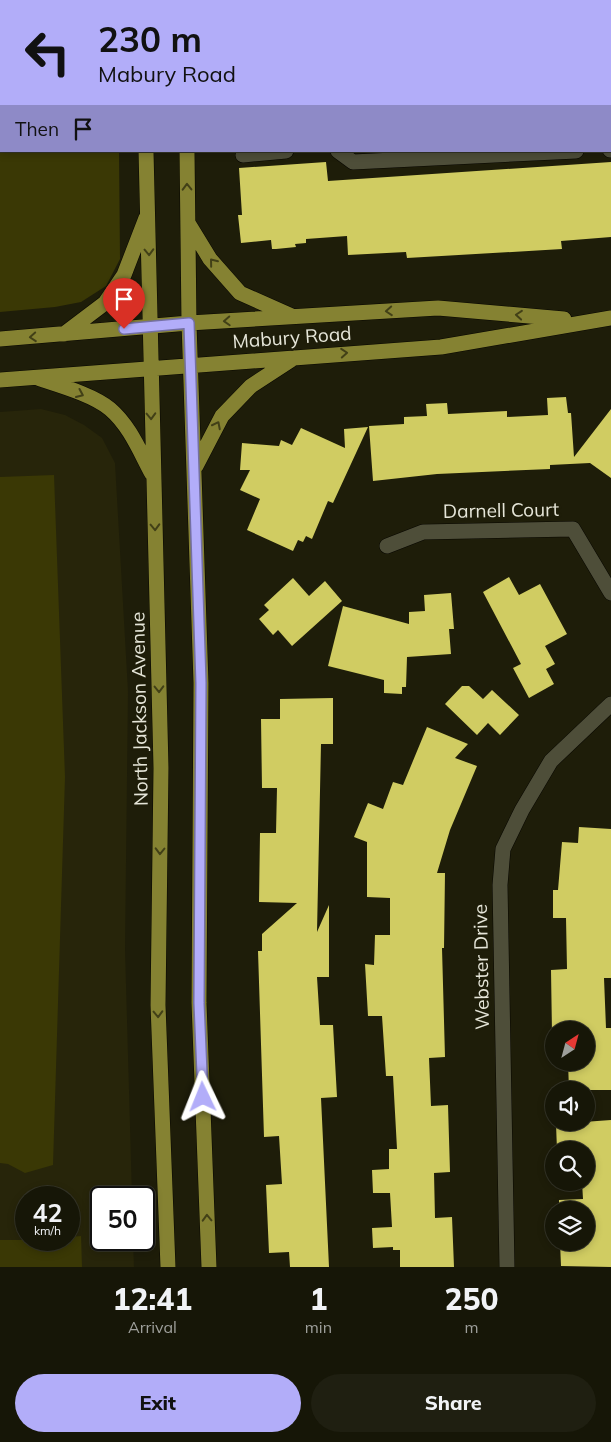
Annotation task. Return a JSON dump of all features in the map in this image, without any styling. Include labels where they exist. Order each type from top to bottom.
[{"type":"main road","name":"North Jackson Avenue","points":[[146,152],[152,327],[150,367],[161,768],[158,1005],[168,1267]]},
{"type":"main road","points":[[187,152],[189,323],[192,365],[202,770],[199,1003],[209,1267]]},
{"type":"main road","points":[[64,334],[105,303],[124,275],[148,212]]},
{"type":"main road","points":[[188,223],[210,260],[240,293],[295,318]]},
{"type":"main road","name":"Mabury Road","points":[[0,339],[189,323],[438,308],[585,321]]},
{"type":"main road","name":"Mabury Road","points":[[0,380],[150,367],[441,347],[611,318]]},
{"type":"main road","points":[[195,469],[222,416],[251,386],[295,357]]},
{"type":"main road","points":[[35,377],[81,394],[110,409],[132,436],[154,478]]},
{"type":"street","points":[[243,155],[275,152]]},
{"type":"street","points":[[341,152],[353,156],[531,152]]},
{"type":"street","name":"Darnell Court","points":[[387,546],[423,532],[573,529],[611,594]]},
{"type":"street","name":"Webster Drive","points":[[507,1267],[500,885],[503,849],[522,810],[551,761],[611,704]]},
{"type":"shaded area","points":[[0,152],[119,152],[120,259],[106,286],[81,302],[55,307],[0,312]]},
{"type":"shaded area","points":[[41,409],[65,415],[84,425],[102,438],[115,463],[128,691],[125,949],[132,1186],[90,1186],[90,1251],[133,1251],[134,1267],[0,1267],[0,412]]},
{"type":"shaded area","points":[[54,475],[65,777],[53,1165],[25,1173],[8,1164],[0,1163],[0,477]]},
{"type":"shaded area","points":[[80,1236],[82,1267],[0,1267],[0,1240],[15,1240],[15,1251],[80,1251]]},
{"type":"building","points":[[326,162],[328,181],[611,162],[611,237],[561,241],[562,249],[407,258],[406,252],[348,255],[347,236],[306,239],[306,243],[295,244],[296,247],[276,249],[272,249],[271,240],[241,243],[238,215],[242,215],[239,168]]},
{"type":"building","points":[[566,397],[568,413],[571,413],[574,457],[611,409],[611,478],[590,463],[550,465],[550,469],[437,474],[373,481],[369,426],[404,424],[404,417],[427,416],[426,404],[447,403],[448,414],[507,411],[507,417],[548,415],[547,398]]},
{"type":"building","points":[[368,427],[333,503],[328,501],[312,539],[306,536],[303,542],[298,540],[293,551],[247,530],[260,499],[240,490],[250,470],[240,470],[242,443],[279,446],[281,440],[292,445],[301,428],[345,448],[344,429]]},
{"type":"building","points":[[509,577],[519,595],[540,584],[567,634],[545,646],[555,664],[546,669],[554,684],[529,698],[513,668],[521,664],[483,592]]},
{"type":"building","points":[[293,578],[309,596],[325,581],[342,601],[292,646],[278,630],[273,635],[259,619],[269,610],[264,605]]},
{"type":"building","points":[[451,593],[454,629],[449,629],[451,654],[407,657],[406,687],[402,687],[402,694],[384,693],[384,680],[328,666],[343,606],[409,624],[409,612],[425,611],[424,595]]},
{"type":"building","points":[[462,686],[469,686],[483,699],[492,690],[519,715],[500,735],[488,723],[477,735],[445,704]]},
{"type":"building","points":[[333,698],[333,744],[321,744],[317,932],[329,905],[329,977],[317,977],[320,1025],[333,1025],[337,1097],[321,1098],[329,1267],[290,1267],[289,1252],[269,1253],[266,1185],[282,1184],[279,1136],[264,1137],[258,951],[262,951],[262,934],[297,903],[259,902],[260,833],[276,833],[277,788],[262,788],[261,719],[280,719],[280,699]]},
{"type":"building","points":[[427,727],[468,744],[455,758],[477,766],[450,830],[437,873],[445,873],[444,948],[442,948],[445,1057],[429,1058],[431,1106],[448,1105],[450,1172],[434,1173],[435,1218],[452,1217],[454,1267],[400,1267],[400,1250],[393,1250],[393,1247],[373,1248],[372,1228],[392,1227],[390,1193],[373,1193],[372,1170],[389,1169],[389,1149],[397,1149],[393,1076],[386,1076],[382,1016],[368,1016],[365,964],[374,965],[375,935],[390,935],[390,898],[367,897],[367,842],[354,837],[368,803],[383,809],[393,782],[403,785]]},
{"type":"building","points":[[579,827],[611,829],[611,978],[604,978],[606,1028],[611,1028],[611,1090],[595,1090],[595,1081],[569,1081],[568,1071],[595,1071],[595,1021],[552,1021],[551,970],[567,969],[566,918],[553,918],[553,890],[558,890],[562,842],[578,843]]},
{"type":"building","points":[[611,1120],[611,1267],[561,1266],[560,1251],[595,1251],[595,1201],[559,1200],[583,1199],[583,1191],[595,1191],[595,1141],[557,1141],[556,1131],[595,1131],[595,1121]]},
{"type":"route","points":[[124,329],[189,323],[193,389],[201,683],[202,770],[199,1003],[203,1097]]}]
